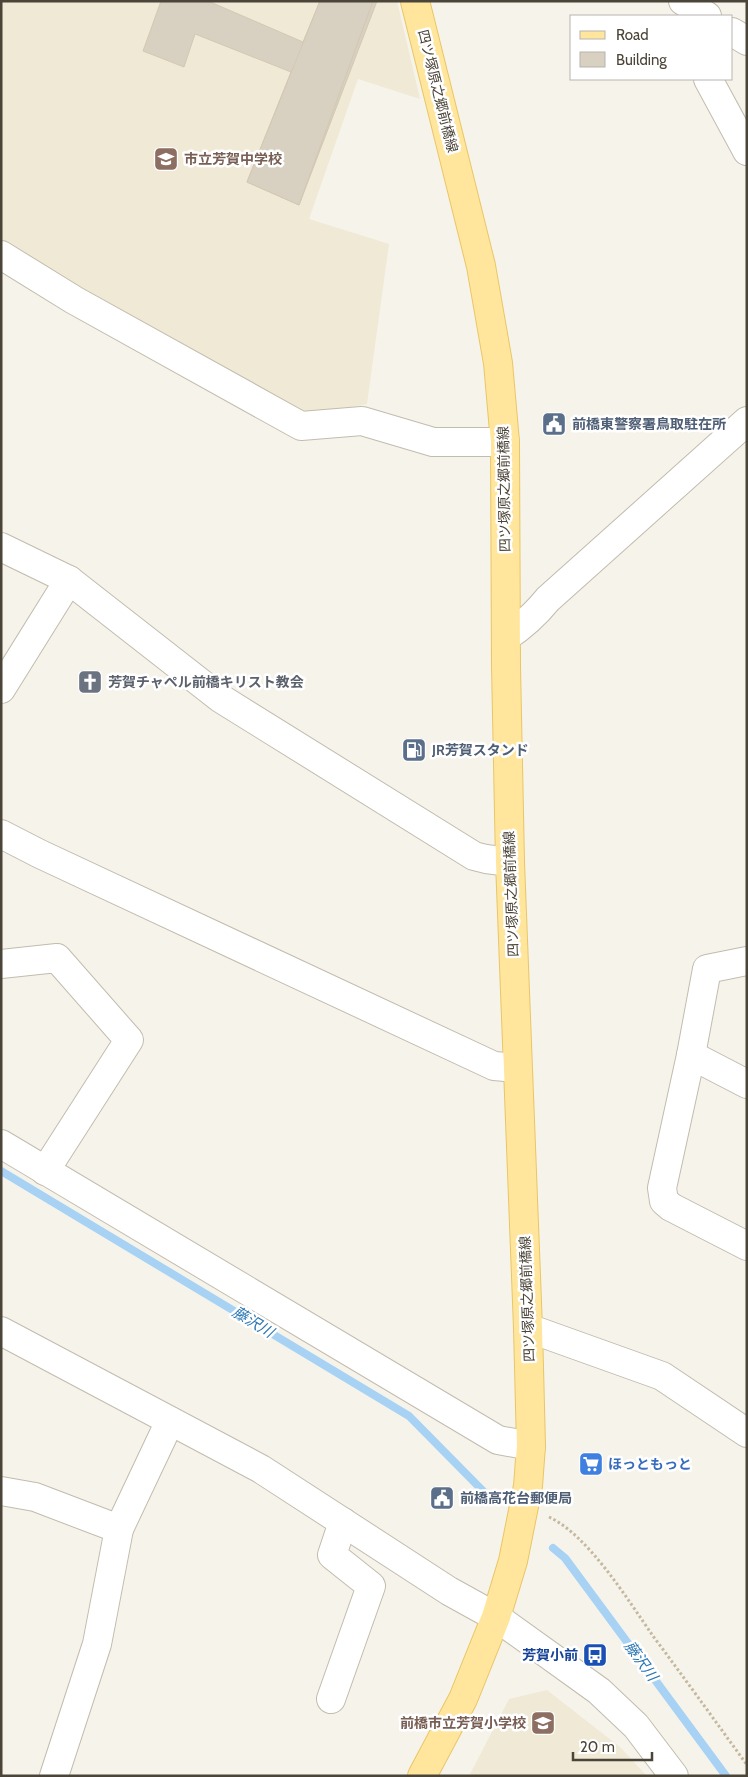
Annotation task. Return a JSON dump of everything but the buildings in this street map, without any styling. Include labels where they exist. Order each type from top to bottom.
[{"type":"main road","name":"四ツ塚原之郷前橋線","points":[[415,1],[481,266],[498,363],[505,442],[510,862],[531,1446],[528,1486],[513,1561],[496,1618],[463,1699],[422,1776]]},
{"type":"street","points":[[666,1],[673,15]]},
{"type":"street","points":[[683,1],[705,15]]},
{"type":"street","points":[[733,33],[747,41]]},
{"type":"street","points":[[709,80],[747,151]]},
{"type":"street","points":[[1,255],[74,300],[300,426],[362,420],[433,442],[505,442]]},
{"type":"street","points":[[506,637],[524,625],[548,599],[747,421]]},
{"type":"street","points":[[1,547],[69,580],[220,698],[474,856],[510,862]]},
{"type":"street","points":[[1,689],[69,580]]},
{"type":"street","points":[[1,834],[494,1066],[517,1068]]},
{"type":"street","points":[[1,964],[58,958],[129,1040],[45,1171]]},
{"type":"street","points":[[747,961],[707,969],[691,1056],[662,1188],[664,1201],[671,1207],[747,1246]]},
{"type":"street","points":[[691,1056],[747,1084]]},
{"type":"street","points":[[1,1144],[498,1440],[531,1446]]},
{"type":"street","points":[[528,1328],[662,1376],[747,1433]]},
{"type":"street","points":[[1,1331],[261,1469],[449,1591],[496,1618],[599,1690],[636,1726],[674,1776]]},
{"type":"street","points":[[54,1776],[97,1644],[119,1529],[170,1421]]},
{"type":"street","points":[[1,1491],[35,1497],[119,1529]]},
{"type":"street","points":[[330,1699],[371,1586],[332,1555],[343,1522]]},
{"type":"path","points":[[523,1511],[549,1517],[560,1522],[584,1543],[615,1582],[747,1765]]},
{"type":"shaded area","name":"市立芳賀中学校","points":[[1,1],[397,1],[420,99],[358,79],[309,219],[389,244],[367,404],[301,418],[1,243]]},
{"type":"shaded area","name":"前橋市立芳賀小学校","points":[[547,1690],[620,1747],[647,1776],[469,1776],[509,1699]]},
{"type":"waterway","name":"藤沢川","points":[[1,1171],[409,1416],[488,1496]]},
{"type":"waterway","name":"藤沢川","points":[[553,1548],[565,1558],[726,1776]]},
{"type":"place","name":"市立芳賀中学校","points":[[166,159]]},
{"type":"place","name":"前橋東警察署鳥取駐在所","points":[[554,424]]},
{"type":"place","name":"芳賀チャペル前橋キリスト教会","points":[[90,682]]},
{"type":"place","name":"JR芳賀スタンド","points":[[414,750]]},
{"type":"place","name":"ほっともっと","points":[[591,1464]]},
{"type":"place","name":"前橋高花台郵便局","points":[[442,1498]]},
{"type":"place","name":"芳賀小前","points":[[595,1655]]},
{"type":"place","name":"前橋市立芳賀小学校","points":[[543,1723]]}]
